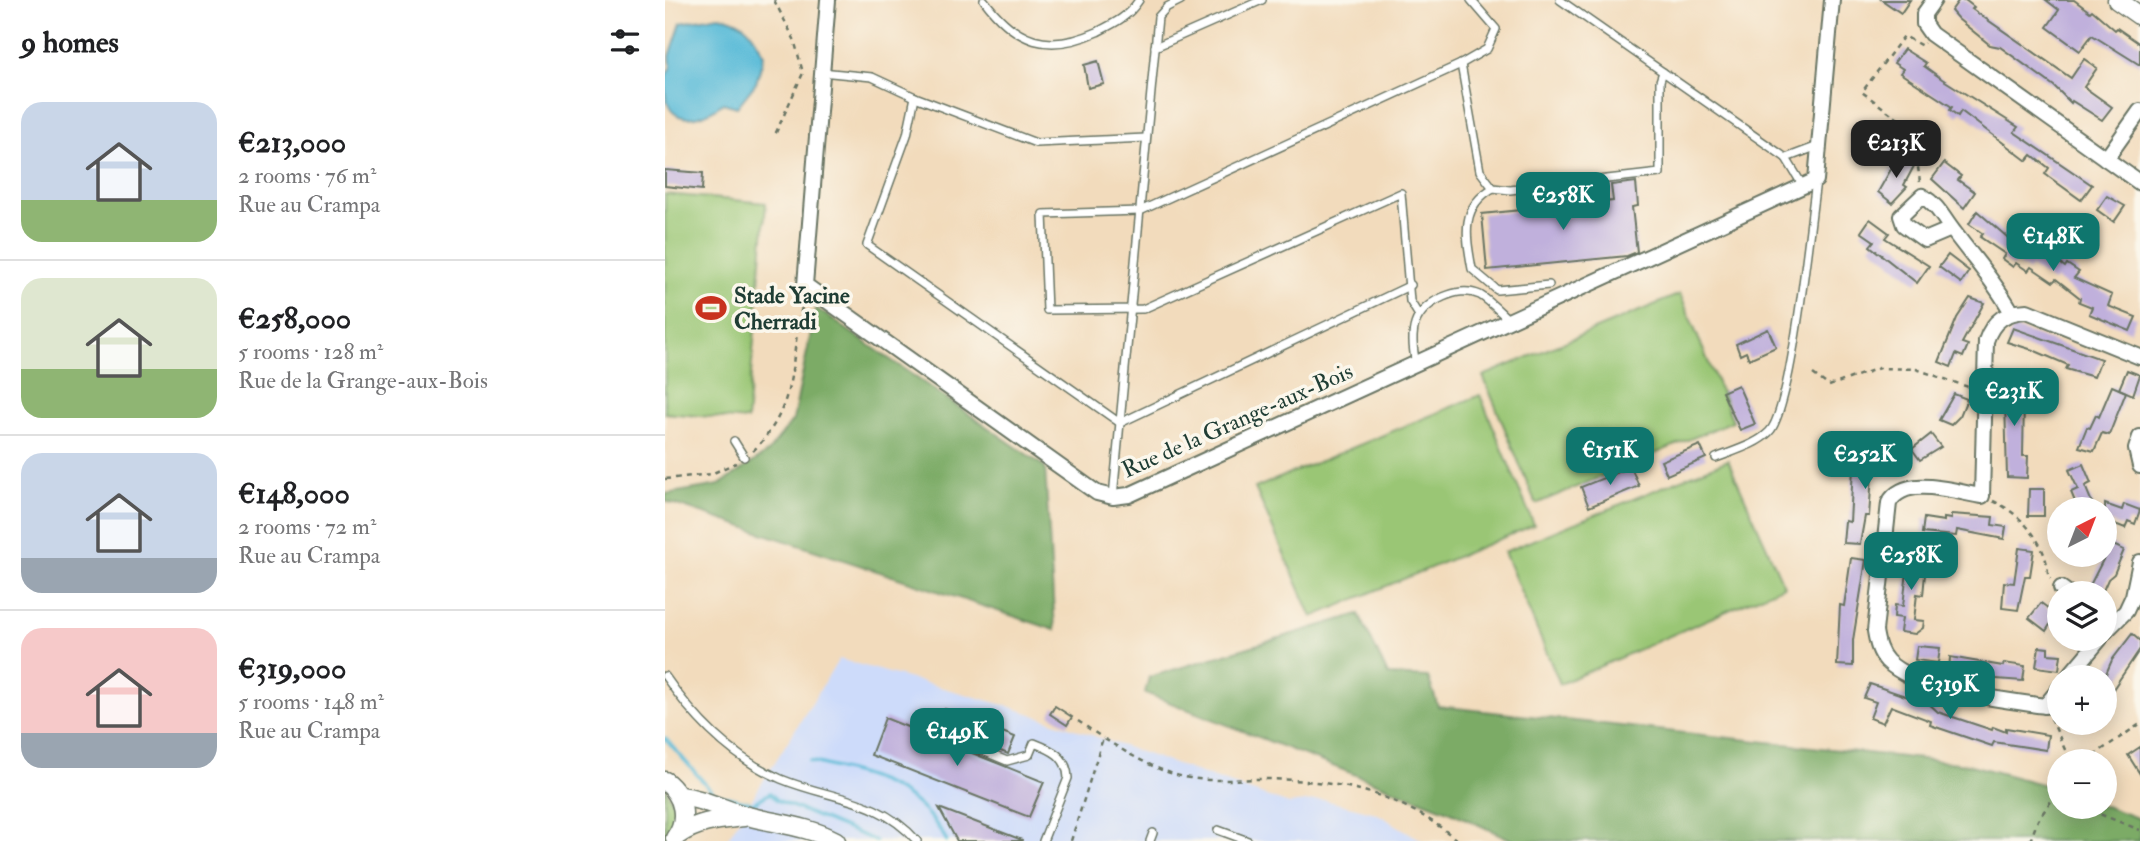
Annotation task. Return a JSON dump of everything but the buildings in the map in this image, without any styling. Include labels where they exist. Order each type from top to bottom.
[{"type":"street","points":[[805,285],[828,0]]},
{"type":"street","points":[[1809,183],[1819,146],[1832,0]]},
{"type":"street","points":[[1934,0],[1924,14],[1924,24],[1931,34],[2140,183]]},
{"type":"street","points":[[2117,0],[2140,16]]},
{"type":"street","points":[[2106,159],[2140,111]]},
{"type":"street","name":"Rue de la Grange-aux-Bois","points":[[805,285],[1097,493],[1113,497],[1129,495],[1809,183]]},
{"type":"street","points":[[1951,229],[1925,240],[1904,225],[1901,216],[1922,196],[1938,206],[1951,229],[1995,282],[2011,311]]},
{"type":"street","points":[[2047,704],[2045,706],[1965,695],[1901,671],[1887,661],[1878,648],[1875,631],[1889,503],[1894,495],[1912,486],[1982,496],[1986,341],[1989,330],[2011,311],[2027,311],[2140,357]]},
{"type":"street","points":[[2140,437],[2136,449],[2140,466]]},
{"type":"street","points":[[2117,619],[2136,598],[2140,562]]},
{"type":"street","points":[[2079,665],[2090,651]]},
{"type":"street","points":[[665,781],[679,796],[683,819],[675,838]]},
{"type":"street","points":[[679,796],[692,797],[748,816],[806,829],[837,841]]},
{"type":"street","points":[[675,838],[694,824],[748,816]]},
{"type":"lane","points":[[984,0],[995,15],[1020,33],[1054,45],[1072,43],[1128,16],[1139,0]]},
{"type":"lane","points":[[1113,497],[1158,17],[1167,7],[1181,0]]},
{"type":"lane","points":[[1155,47],[1262,0]]},
{"type":"lane","points":[[1418,314],[1410,301],[1411,285],[1401,193],[1143,309],[1131,310],[1047,310],[1043,214],[1140,211],[1461,64],[1487,49],[1496,29],[1471,0]]},
{"type":"lane","points":[[1560,0],[1786,158],[1809,183],[1792,356],[1777,420],[1770,432],[1716,458]]},
{"type":"lane","points":[[1461,64],[1480,171],[1493,188]]},
{"type":"lane","points":[[821,72],[872,77],[915,97],[1036,142],[1146,138]]},
{"type":"lane","points":[[1549,285],[1497,290],[1472,269],[1467,218],[1477,197],[1493,188],[1510,190],[1660,173],[1660,81],[1663,72]]},
{"type":"lane","points":[[915,97],[907,135],[867,245],[1120,423]]},
{"type":"lane","points":[[1786,158],[1819,146]]},
{"type":"lane","points":[[1120,423],[1411,285]]},
{"type":"lane","points":[[1416,365],[1413,349],[1418,314],[1425,305],[1453,292],[1466,291],[1481,296],[1509,320]]},
{"type":"lane","points":[[734,442],[744,457]]},
{"type":"lane","points":[[665,676],[710,731],[759,768],[784,780],[883,811],[917,841]]},
{"type":"lane","points":[[937,732],[1007,761],[1029,755],[1034,743],[1059,755],[1068,768],[1068,778],[1043,841]]},
{"type":"lane","points":[[1218,830],[1248,841]]},
{"type":"path","points":[[773,0],[795,39],[803,74],[774,137]]},
{"type":"path","points":[[1922,196],[1913,130],[1862,92],[1904,36],[1922,46],[1931,34]]},
{"type":"path","points":[[665,479],[711,474],[744,457],[767,437],[788,399],[805,285]]},
{"type":"path","points":[[1813,374],[1829,386],[1879,368],[1916,369],[1984,393]]},
{"type":"path","points":[[1982,496],[2001,505],[2026,523],[2048,562],[2048,575],[2055,581]]},
{"type":"path","points":[[2045,706],[2065,749]]},
{"type":"path","points":[[1078,721],[1103,738],[1173,774],[1192,779],[1341,783],[1378,793],[1427,817],[1458,841]]},
{"type":"path","points":[[2102,749],[2140,723]]},
{"type":"path","points":[[1071,841],[1103,738]]},
{"type":"path","points":[[2030,841],[2047,808]]},
{"type":"path","points":[[2112,819],[2140,830]]},
{"type":"shaded area","points":[[839,659],[1011,707],[1289,804],[1324,800],[1376,813],[1423,841],[726,841]]},
{"type":"green space","name":"Stade Yacine Cherradi","points":[[665,194],[766,203],[747,420],[665,413]]},
{"type":"green space","points":[[1680,294],[1733,421],[1536,504],[1483,376]]},
{"type":"green space","points":[[816,308],[1045,467],[1055,630],[665,501],[665,494],[719,485],[768,452],[793,420]]},
{"type":"green space","points":[[1480,395],[1534,525],[1312,617],[1255,488]]},
{"type":"green space","points":[[1728,460],[1784,586],[1560,684],[1504,552]]},
{"type":"green space","points":[[1359,614],[1388,675],[1428,677],[1438,706],[1967,764],[2047,786],[2047,819],[2117,819],[2117,810],[2140,819],[2140,841],[1514,841],[1451,812],[1145,693],[1149,677]]},
{"type":"green space","points":[[665,787],[678,814],[670,834],[665,838]]},
{"type":"water","points":[[719,16],[742,24],[760,47],[764,55],[756,83],[737,107],[723,103],[704,115],[685,118],[677,115],[667,100],[665,81],[681,23]]},
{"type":"waterway","points":[[665,738],[714,794],[753,803],[770,793],[777,800],[876,841]]},
{"type":"waterway","points":[[810,761],[871,778],[905,794],[920,806],[947,841]]},
{"type":"place","name":"Stade Yacine Cherradi","points":[[711,308]]}]
